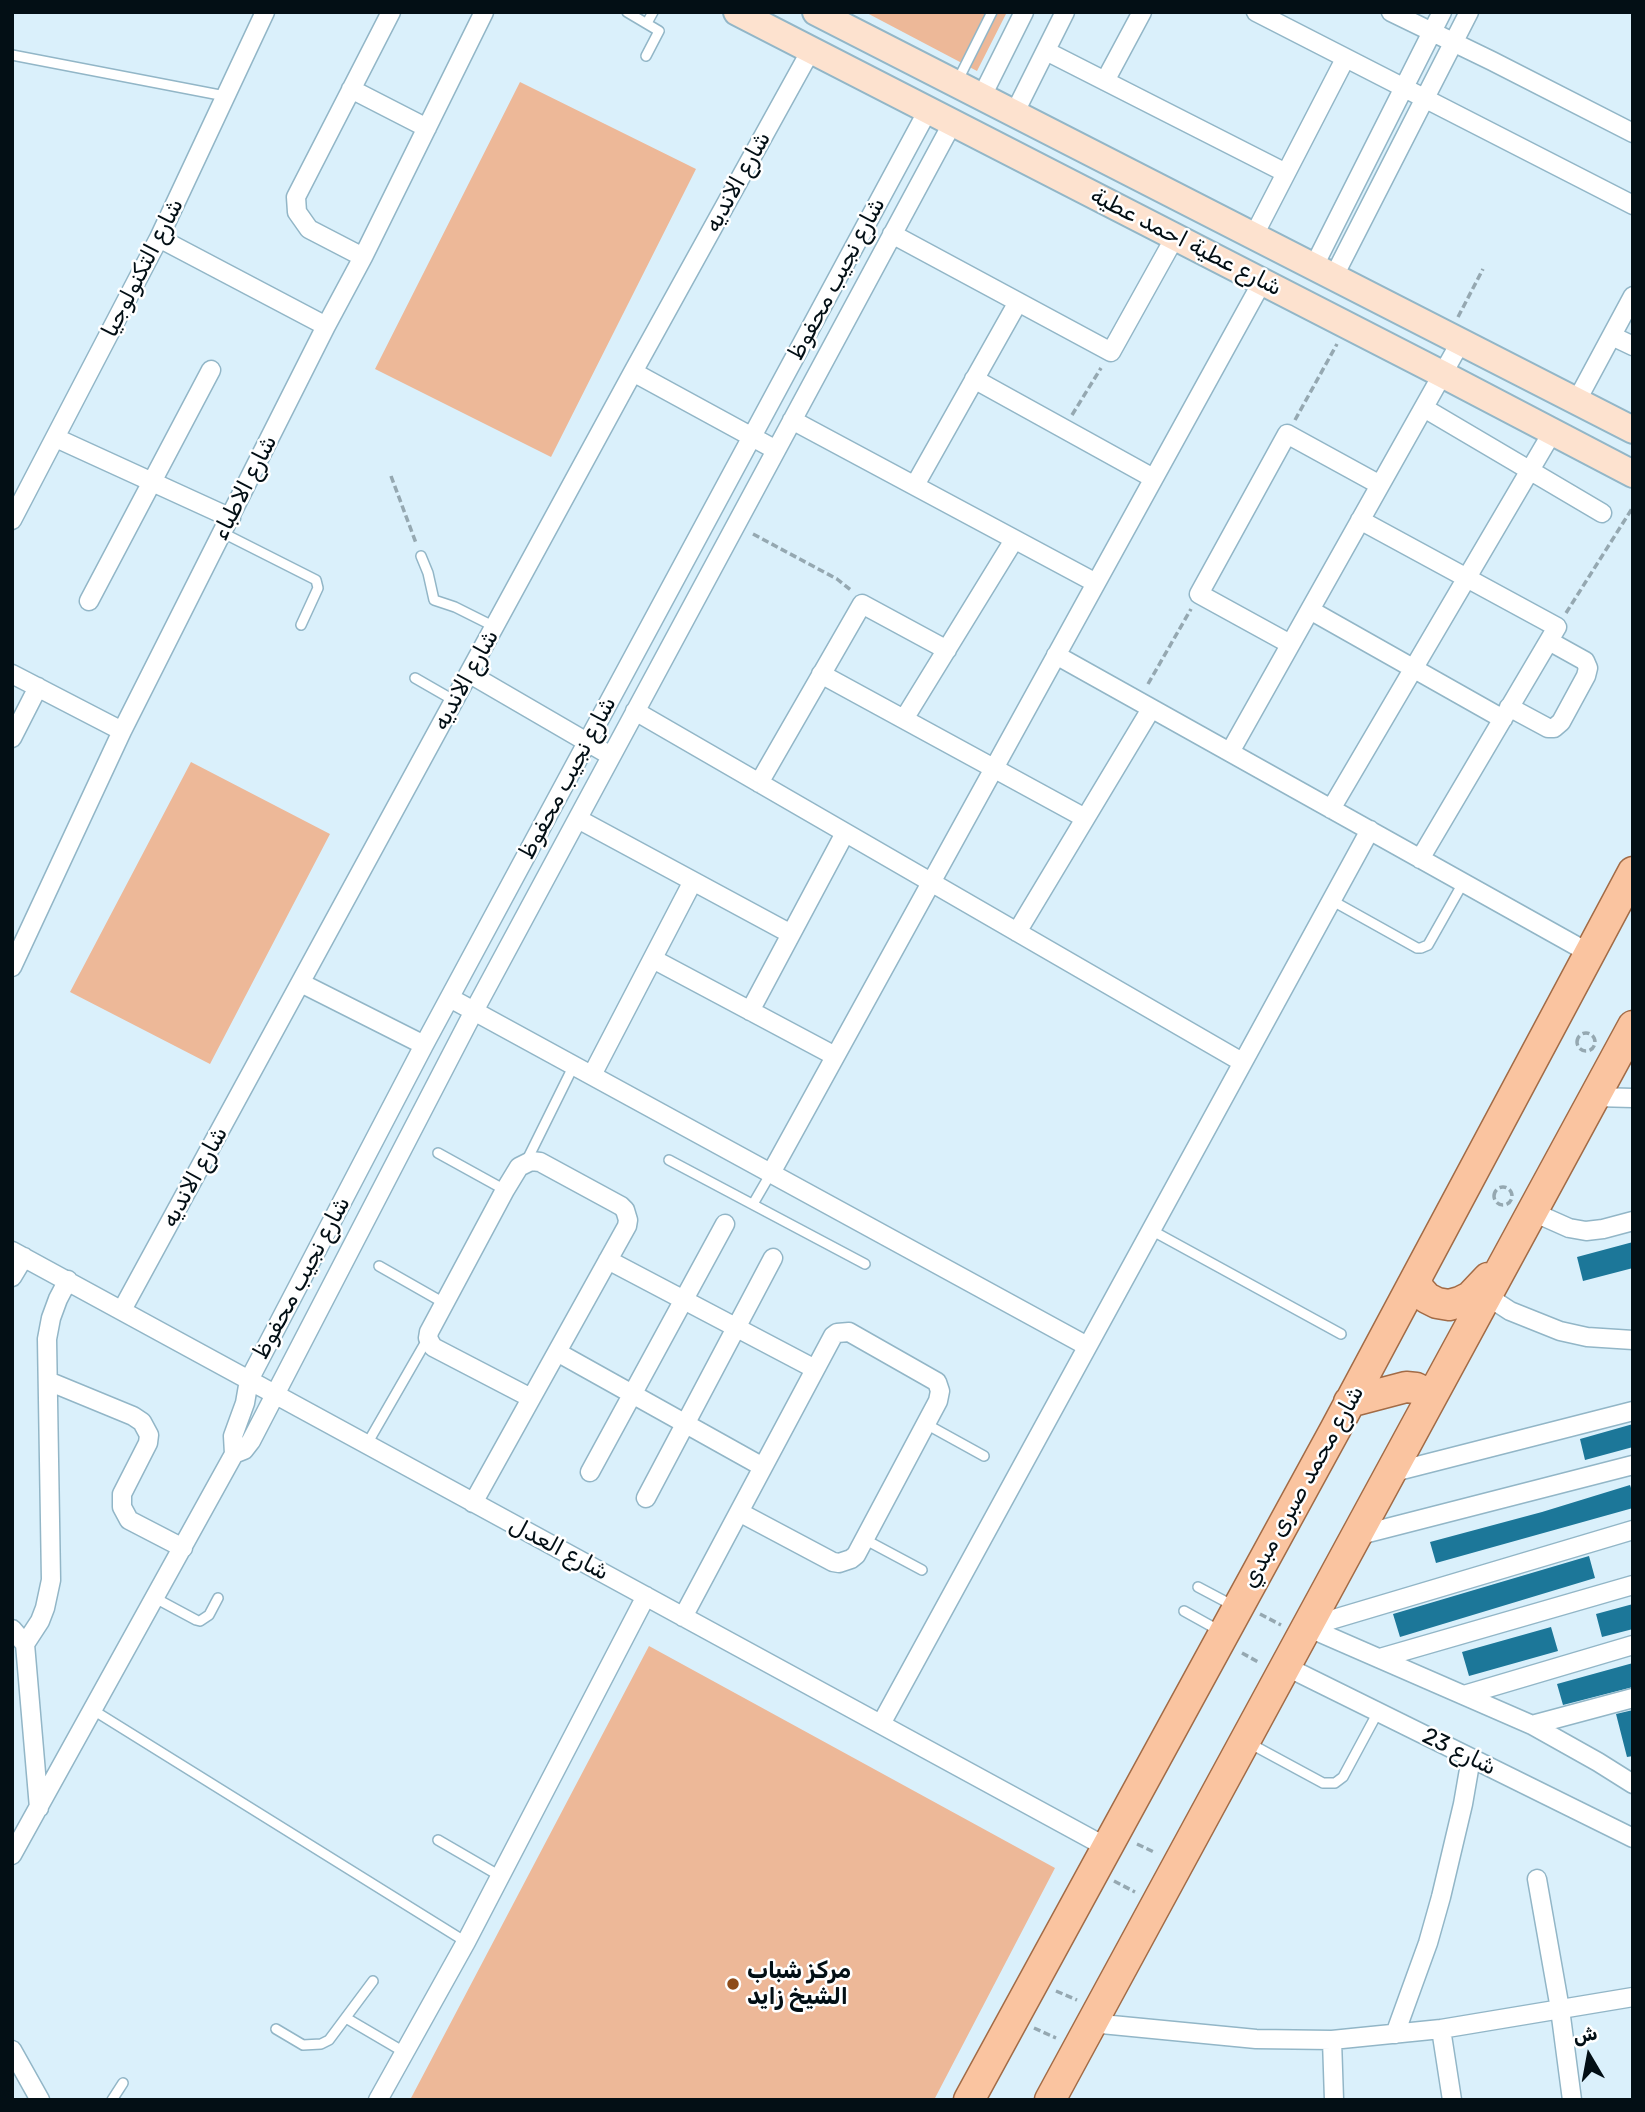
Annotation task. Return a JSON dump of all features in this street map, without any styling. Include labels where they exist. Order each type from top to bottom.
[{"type":"main road","name":"شارع محمد صبرى مبدي","points":[[969,2100],[1416,1279],[1633,872]]},
{"type":"main road","points":[[1050,2100],[1430,1398],[1595,1097],[1629,1043]]},
{"type":"main road","points":[[1416,1279],[1419,1289],[1427,1298],[1448,1305],[1460,1303],[1470,1297],[1506,1261]]},
{"type":"main road","points":[[1349,1402],[1406,1387],[1416,1388],[1430,1398]]},
{"type":"street","name":"شارع التكنولوجيا","points":[[12,520],[159,238],[265,12]]},
{"type":"street","points":[[363,257],[309,229],[300,218],[296,205],[298,191],[391,12]]},
{"type":"street","name":"شارع الاطباء","points":[[12,968],[19,935],[363,257],[484,12]]},
{"type":"street","name":"شارع عطية احمد عطية","points":[[816,12],[1633,430]]},
{"type":"street","points":[[982,98],[1024,12]]},
{"type":"street","points":[[1014,114],[1065,12]]},
{"type":"street","points":[[1105,81],[1142,12]]},
{"type":"street","points":[[1256,12],[1633,205]]},
{"type":"street","points":[[1391,12],[1633,133]]},
{"type":"street","points":[[1323,273],[1403,89],[1442,12]]},
{"type":"street","points":[[1323,273],[1425,100],[1469,12]]},
{"type":"street","name":"شارع عطية احمد عطية","points":[[744,14],[1633,474]]},
{"type":"street","name":"شارع الانديه","points":[[122,1310],[811,50]]},
{"type":"street","points":[[1046,51],[1286,173]]},
{"type":"street","points":[[1253,237],[1345,59]]},
{"type":"street","points":[[351,89],[426,128]]},
{"type":"street","name":"شارع نجيب محفوظ","points":[[12,1855],[234,1454],[233,1436],[245,1403],[249,1380],[424,1045],[928,110]]},
{"type":"street","name":"شارع نجيب محفوظ","points":[[234,1454],[248,1446],[474,1011],[953,122]]},
{"type":"street","points":[[892,234],[1111,352],[1175,237]]},
{"type":"street","points":[[159,238],[326,326]]},
{"type":"street","points":[[771,1173],[1262,282]]},
{"type":"street","points":[[1576,402],[1633,296]]},
{"type":"street","points":[[915,485],[1018,302]]},
{"type":"street","points":[[1612,335],[1633,346]]},
{"type":"street","points":[[1230,752],[1424,408],[1442,374],[1454,340]]},
{"type":"street","points":[[89,601],[211,370]]},
{"type":"street","points":[[633,372],[776,450]]},
{"type":"street","points":[[975,379],[1153,478]]},
{"type":"street","points":[[1424,408],[1602,513]]},
{"type":"street","points":[[792,420],[1096,583]]},
{"type":"street","points":[[1331,809],[1553,431]]},
{"type":"street","points":[[1290,644],[1199,594],[1287,434],[1380,485]]},
{"type":"street","points":[[56,438],[152,482],[227,526]]},
{"type":"street","points":[[1310,610],[1414,668],[1506,713],[1548,728],[1554,728],[1561,722],[1586,676],[1588,668],[1585,661],[1553,634],[1467,578],[1360,520]]},
{"type":"street","points":[[904,719],[1014,540]]},
{"type":"street","points":[[759,783],[862,604],[947,650]]},
{"type":"street","points":[[1420,859],[1553,634]]},
{"type":"street","points":[[1056,655],[1589,953]]},
{"type":"street","points":[[12,674],[122,731]]},
{"type":"street","points":[[470,674],[611,757]]},
{"type":"street","points":[[821,674],[1085,818]]},
{"type":"street","points":[[12,737],[38,687]]},
{"type":"street","points":[[1017,932],[1085,818],[1145,705]]},
{"type":"street","points":[[635,711],[1242,1062]]},
{"type":"street","points":[[578,819],[791,934]]},
{"type":"street","points":[[881,1724],[1370,830]]},
{"type":"street","points":[[750,1011],[845,833]]},
{"type":"street","points":[[592,1075],[693,881]]},
{"type":"street","points":[[653,959],[835,1056]]},
{"type":"street","points":[[301,983],[424,1045]]},
{"type":"street","points":[[450,998],[1087,1346]]},
{"type":"street","points":[[1595,1097],[1633,1098]]},
{"type":"street","points":[[473,1503],[627,1226],[625,1210],[621,1206],[540,1162],[526,1162],[519,1167],[428,1338],[433,1348],[531,1398]]},
{"type":"street","points":[[1532,1212],[1569,1228],[1586,1231],[1633,1221]]},
{"type":"street","points":[[590,1472],[724,1224]]},
{"type":"street","points":[[12,1277],[18,1254]]},
{"type":"street","name":"شارع العدل","points":[[18,1254],[881,1724],[1104,1850]]},
{"type":"street","points":[[646,1498],[773,1258]]},
{"type":"street","points":[[608,1259],[815,1369]]},
{"type":"street","points":[[38,1808],[25,1644],[43,1614],[51,1580],[47,1339],[58,1298],[68,1280]]},
{"type":"street","points":[[1487,1296],[1510,1311],[1560,1331],[1587,1337],[1633,1340]]},
{"type":"street","points":[[683,1616],[833,1336],[843,1332],[854,1335],[937,1382],[940,1396],[926,1424],[856,1555],[845,1563],[839,1563],[739,1512]]},
{"type":"street","points":[[557,1352],[763,1467]]},
{"type":"street","points":[[48,1381],[142,1422],[149,1435],[148,1443],[122,1494],[122,1507],[129,1520],[183,1548]]},
{"type":"street","points":[[1390,1473],[1633,1412]]},
{"type":"street","points":[[1356,1536],[1633,1465]]},
{"type":"street","points":[[1305,1632],[1633,1530]]},
{"type":"street","points":[[1380,1658],[1633,1585]]},
{"type":"street","points":[[378,2100],[466,1942],[646,1596]]},
{"type":"street","points":[[12,1629],[25,1644]]},
{"type":"street","points":[[1305,1632],[1380,1658],[1532,1726],[1633,1784]]},
{"type":"street","points":[[1464,1695],[1633,1645]]},
{"type":"street","name":"شارع 23","points":[[1282,1670],[1378,1712],[1633,1838]]},
{"type":"street","points":[[1532,1726],[1633,1698]]},
{"type":"street","points":[[1395,2034],[1428,1943],[1441,1897],[1471,1758]]},
{"type":"street","points":[[1536,1879],[1560,2009],[1572,2100]]},
{"type":"street","points":[[1089,2027],[1256,2039],[1332,2040],[1441,2029],[1633,1997]]},
{"type":"street","points":[[1441,2029],[1451,2100]]},
{"type":"street","points":[[1332,2040],[1334,2100]]},
{"type":"street","points":[[12,2050],[40,2100]]},
{"type":"lane","points":[[627,12],[658,29],[659,33],[646,56]]},
{"type":"lane","points":[[647,23],[653,12]]},
{"type":"lane","points":[[956,83],[992,12]]},
{"type":"lane","points":[[12,55],[225,96]]},
{"type":"lane","points":[[227,526],[316,580],[318,588],[301,625]]},
{"type":"lane","points":[[421,556],[434,600],[495,627]]},
{"type":"lane","points":[[415,678],[455,701]]},
{"type":"lane","points":[[1331,900],[1421,948],[1428,945],[1463,883]]},
{"type":"lane","points":[[526,1162],[574,1065]]},
{"type":"lane","points":[[438,1153],[505,1190]]},
{"type":"lane","points":[[669,1160],[866,1264]]},
{"type":"lane","points":[[753,1204],[771,1173]]},
{"type":"lane","points":[[1151,1230],[1341,1334]]},
{"type":"lane","points":[[379,1266],[445,1304]]},
{"type":"lane","points":[[367,1444],[428,1338]]},
{"type":"lane","points":[[926,1424],[984,1455]]},
{"type":"lane","points":[[864,1539],[922,1570]]},
{"type":"lane","points":[[1198,1587],[1230,1621]]},
{"type":"lane","points":[[155,1598],[196,1620],[209,1615],[218,1598]]},
{"type":"lane","points":[[1184,1611],[1230,1621]]},
{"type":"lane","points":[[93,1710],[466,1942]]},
{"type":"lane","points":[[1244,1741],[1323,1783],[1335,1783],[1343,1777],[1378,1712]]},
{"type":"lane","points":[[438,1840],[500,1876]]},
{"type":"lane","points":[[276,2029],[303,2045],[321,2045],[329,2040],[373,1982]]},
{"type":"lane","points":[[346,2018],[404,2052]]},
{"type":"lane","points":[[111,2100],[123,2083]]},
{"type":"path","points":[[1454,340],[1483,269]]},
{"type":"path","points":[[1287,434],[1347,325]]},
{"type":"path","points":[[1064,429],[1111,352]]},
{"type":"path","points":[[391,476],[421,556]]},
{"type":"path","points":[[1553,634],[1633,508]]},
{"type":"path","points":[[736,524],[844,583],[862,604]]},
{"type":"path","points":[[1145,705],[1199,594]]},
{"type":"path","points":[[1579,1035],[1592,1035],[1595,1039],[1594,1048],[1587,1052],[1578,1048],[1579,1035]]},
{"type":"path","points":[[1505,1186],[1511,1192],[1508,1204],[1498,1204],[1495,1201],[1493,1196],[1497,1188],[1505,1186]]},
{"type":"path","points":[[1230,1621],[1305,1632]]},
{"type":"path","points":[[1230,1621],[1282,1670]]},
{"type":"path","points":[[1104,1850],[1178,1863]]},
{"type":"path","points":[[1104,1850],[1157,1903]]},
{"type":"path","points":[[1034,1981],[1089,2027]]},
{"type":"path","points":[[1013,2019],[1089,2027]]},
{"type":"shaded area","points":[[865,12],[1007,12],[977,71]]},
{"type":"shaded area","points":[[520,82],[696,169],[551,457],[375,369]]},
{"type":"shaded area","points":[[191,762],[330,834],[210,1064],[70,992]]},
{"type":"shaded area","name":"مركز شباب الشيخ زايد","points":[[649,1646],[1055,1868],[934,2100],[410,2100]]},
{"type":"building","points":[[1633,1242],[1633,1268],[1583,1281],[1577,1257]]},
{"type":"building","points":[[1633,1424],[1633,1447],[1585,1460],[1580,1439]]},
{"type":"building","points":[[1630,1485],[1633,1508],[1436,1563],[1430,1542]]},
{"type":"building","points":[[1589,1556],[1595,1578],[1400,1637],[1393,1614]]},
{"type":"building","points":[[1633,1604],[1633,1629],[1602,1637],[1596,1614]]},
{"type":"building","points":[[1551,1627],[1558,1651],[1469,1676],[1462,1652]]},
{"type":"building","points":[[1633,1663],[1633,1687],[1563,1705],[1557,1684]]},
{"type":"building","points":[[1633,1710],[1633,1756],[1627,1757],[1616,1714]]},
{"type":"place","name":"مركز شباب الشيخ زايد","points":[[733,1984]]}]
